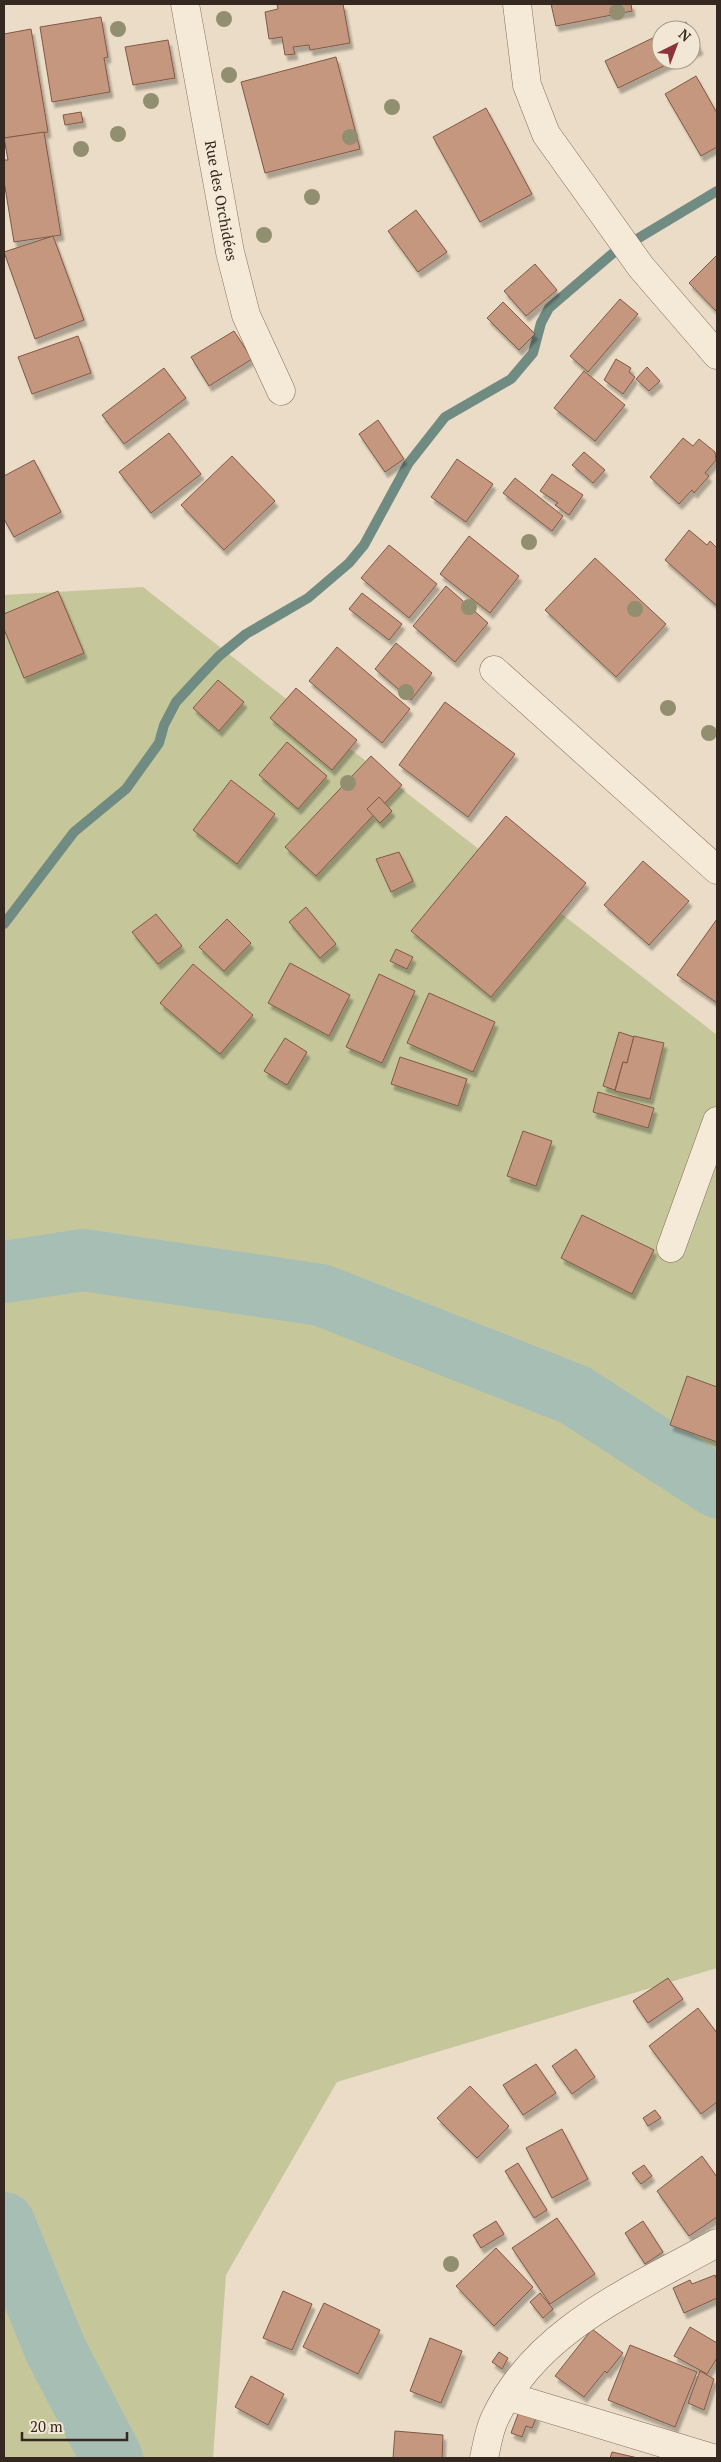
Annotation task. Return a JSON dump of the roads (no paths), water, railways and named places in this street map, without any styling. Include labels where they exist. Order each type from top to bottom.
[{"type":"street","name":"Rue des Orchidées","points":[[186,4],[230,252],[246,315],[281,391]]},
{"type":"street","points":[[516,4],[527,85],[546,134],[641,266],[717,355]]},
{"type":"street","points":[[494,670],[717,870]]},
{"type":"street","points":[[671,1248],[717,1121]]},
{"type":"street","points":[[484,2458],[494,2420],[507,2396],[526,2370],[567,2329],[598,2308],[717,2243]]},
{"type":"street","points":[[507,2396],[712,2458]]},
{"type":"waterway","points":[[4,924],[74,832],[126,789],[159,743],[164,725],[176,702],[219,656],[246,634],[308,598],[349,563],[364,545],[408,464],[445,417],[511,379],[533,353],[541,323],[549,308],[612,254],[717,191]]},
{"type":"waterway","points":[[4,1272],[83,1260],[321,1295],[575,1395],[717,1487]]},
{"type":"waterway","points":[[4,2223],[56,2351],[112,2458]]}]
